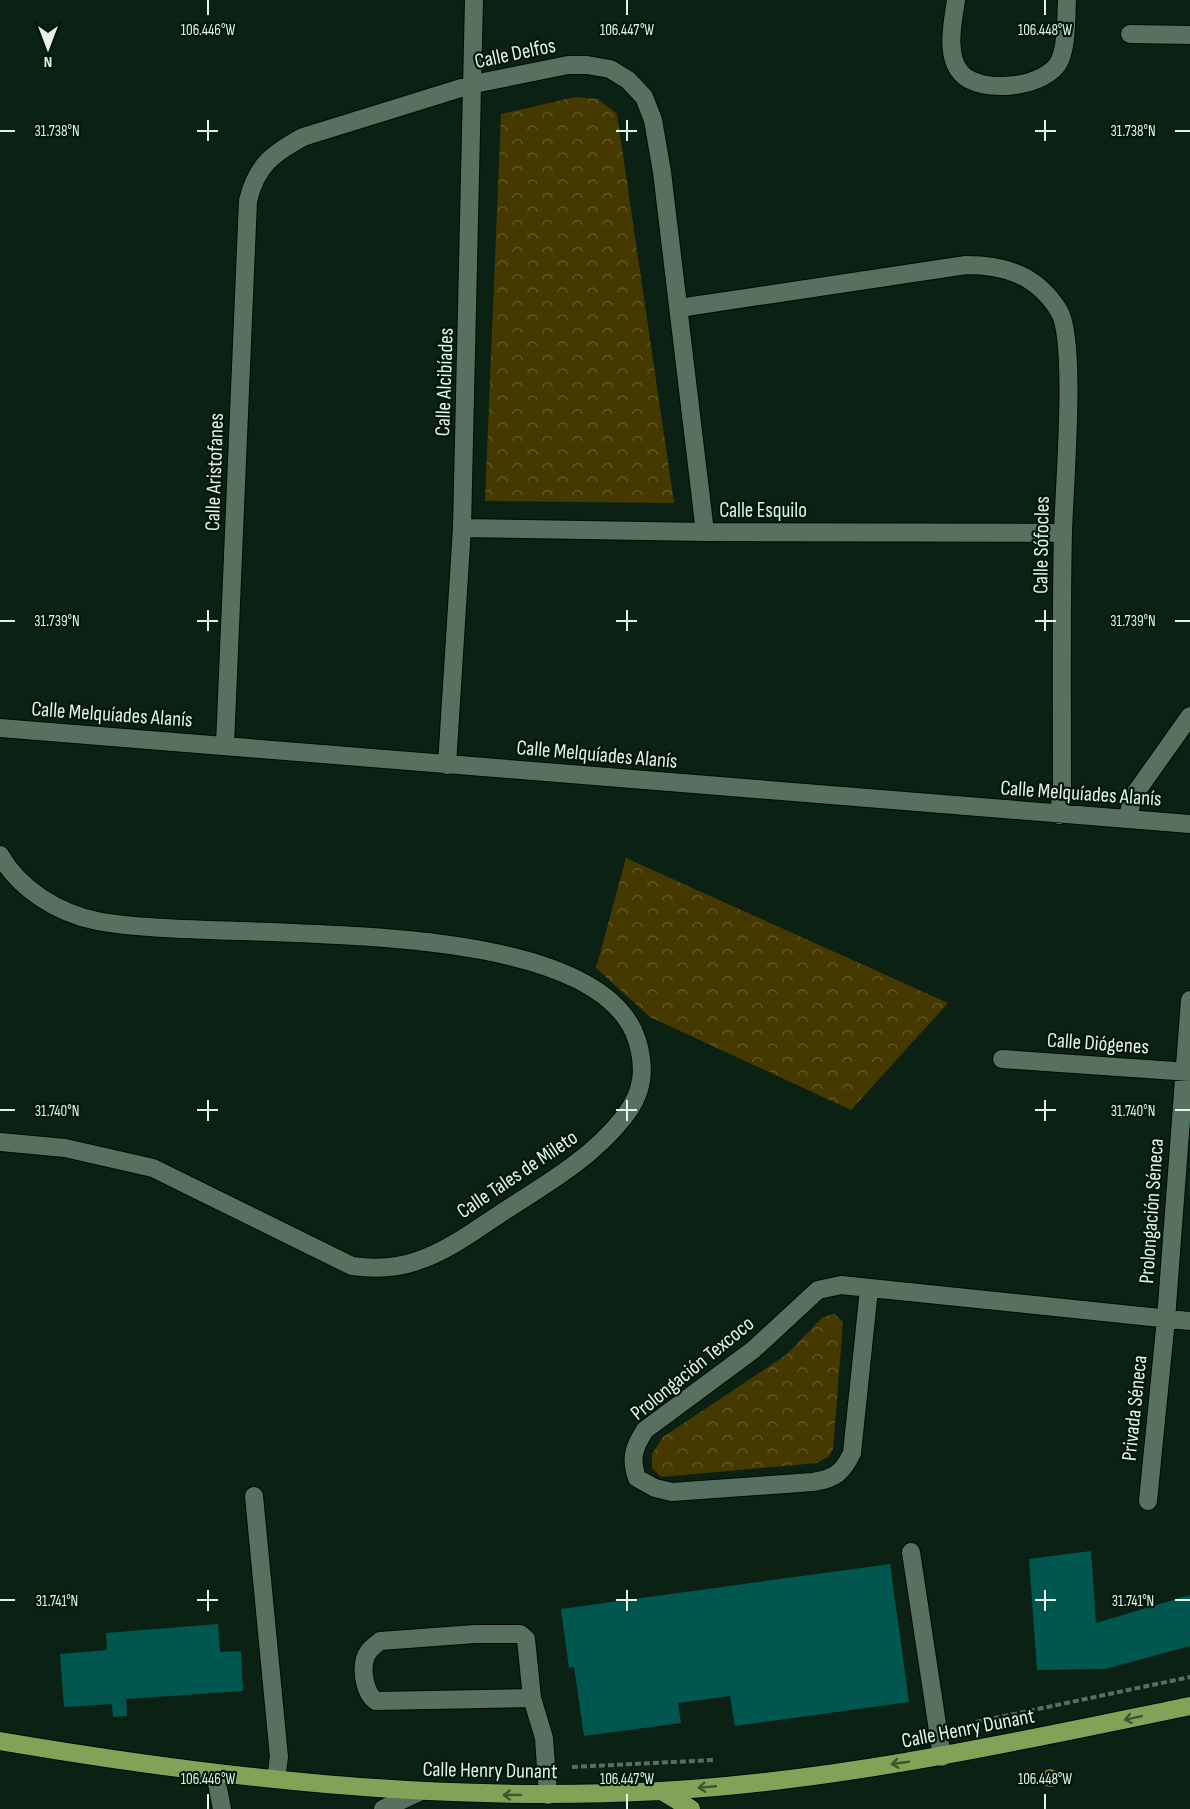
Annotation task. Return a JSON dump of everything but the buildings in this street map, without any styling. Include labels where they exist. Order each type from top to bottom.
[{"type":"main road","name":"Calle Henry Dunant","points":[[0,1741],[215,1773],[421,1791],[548,1794],[662,1791],[793,1779],[942,1757],[1190,1706]]},
{"type":"main road","points":[[662,1791],[692,1809]]},
{"type":"street","name":"Calle Alcibíades","points":[[447,765],[462,528],[474,84],[474,0]]},
{"type":"street","points":[[956,0],[952,46],[954,60],[961,73],[979,84],[1009,86],[1038,80],[1052,72],[1060,60],[1067,0]]},
{"type":"street","points":[[1130,34],[1190,35]]},
{"type":"street","name":"Calle Delfos","points":[[249,201],[253,180],[265,163],[281,149],[303,137],[474,84],[568,65],[587,65],[610,69],[628,80],[644,97],[653,120],[662,172],[705,532]]},
{"type":"street","name":"Calle Aristofanes","points":[[225,746],[249,201]]},
{"type":"street","name":"Calle Sófocles","points":[[679,308],[966,265],[994,265],[1021,273],[1040,287],[1060,312],[1068,356],[1063,533],[1062,788],[1059,814]]},
{"type":"street","name":"Calle Esquilo","points":[[462,528],[705,532],[1063,533]]},
{"type":"street","points":[[1127,819],[1134,795],[1190,716]]},
{"type":"street","name":"Calle Melquíades Alanís","points":[[0,728],[1190,824]]},
{"type":"street","name":"Calle Tales de Mileto","points":[[0,855],[9,871],[30,891],[63,910],[95,920],[154,929],[359,936],[426,941],[485,951],[554,968],[588,984],[615,1004],[633,1027],[640,1050],[643,1072],[637,1101],[586,1158],[449,1247],[418,1261],[394,1267],[373,1269],[351,1266],[153,1168],[65,1148],[0,1142]]},
{"type":"street","name":"Prolongación Séneca","points":[[1166,1319],[1187,1072],[1190,1000]]},
{"type":"street","name":"Calle Diógenes","points":[[1002,1059],[1187,1072]]},
{"type":"street","name":"Prolongación Texcoco","points":[[870,1289],[852,1453],[844,1470],[830,1479],[813,1482],[672,1492],[655,1488],[637,1478],[632,1463],[635,1446],[645,1430],[753,1350],[818,1290],[841,1285],[1190,1320]]},
{"type":"street","name":"Privada Séneca","points":[[1148,1501],[1166,1319]]},
{"type":"street","points":[[254,1496],[279,1757],[276,1779]]},
{"type":"street","points":[[910,1552],[942,1757]]},
{"type":"street","points":[[532,1698],[376,1701],[366,1689],[365,1659],[380,1641],[476,1634],[520,1634],[526,1639],[532,1698],[544,1738],[548,1794]]},
{"type":"street","points":[[215,1773],[222,1809]]},
{"type":"street","points":[[383,1809],[421,1791]]},
{"type":"path","points":[[937,1730],[1190,1677]]},
{"type":"path","points":[[547,1768],[721,1760]]},
{"type":"green space","points":[[575,97],[598,99],[617,114],[674,503],[485,501],[501,114]]},
{"type":"green space","points":[[626,858],[948,1003],[851,1110],[650,1017],[596,968]]},
{"type":"green space","points":[[834,1314],[843,1322],[833,1449],[828,1457],[817,1463],[661,1477],[652,1468],[652,1454],[663,1437],[786,1355],[823,1317]]}]
